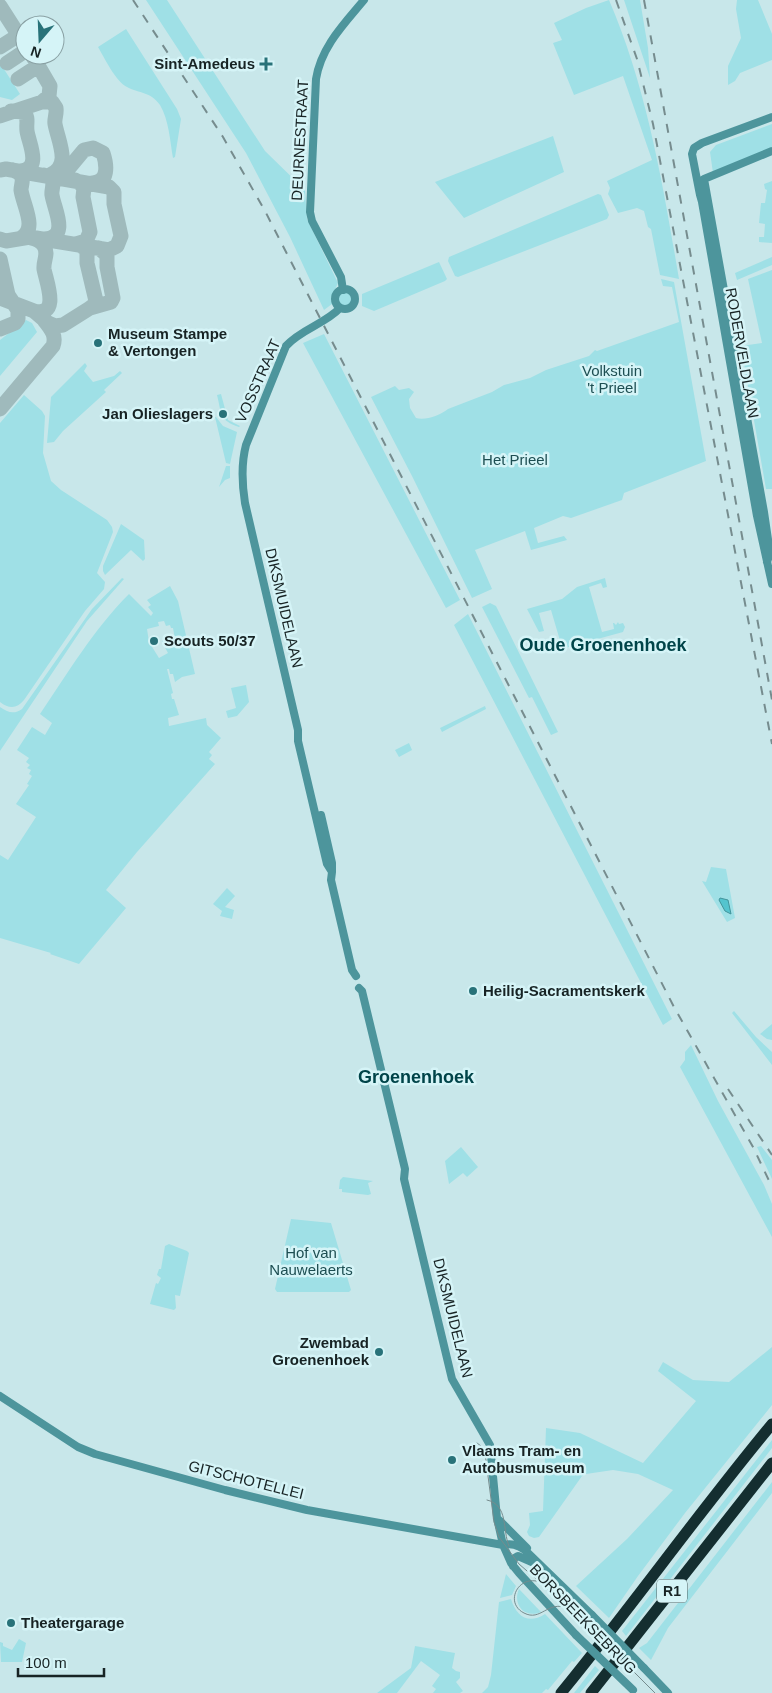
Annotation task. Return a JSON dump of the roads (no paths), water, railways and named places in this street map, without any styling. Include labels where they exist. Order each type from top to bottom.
[{"type":"highway","name":"R1","points":[[561,1693],[772,1424]]},
{"type":"highway","name":"R1","points":[[591,1693],[772,1463]]},
{"type":"street","name":"DEURNESTRAAT","points":[[343,290],[341,277],[312,221],[310,212],[316,79],[317,71],[326,49],[364,0]]},
{"type":"street","name":"RODERVELDLAAN","points":[[765,520],[692,157],[694,148],[705,141],[772,117]]},
{"type":"street","name":"RODERVELDLAAN","points":[[772,151],[704,178],[765,520],[763,530],[770,553],[767,562],[772,584]]},
{"type":"street","name":"DEURNESTRAAT","points":[[343,290],[352,292],[356,300],[351,308],[340,308],[337,305],[337,294],[343,290]]},
{"type":"street","name":"VOSSTRAAT","points":[[243,491],[243,465],[246,444],[286,346],[294,338],[328,318],[340,308]]},
{"type":"street","name":"DIKSMUIDELAAN","points":[[243,491],[298,730],[298,741],[327,864],[332,872],[331,880],[352,970],[356,976],[359,988],[358,992],[400,1171],[404,1179],[452,1379],[490,1445],[497,1518],[503,1545]]},
{"type":"street","name":"GITSCHOTELLEI","points":[[0,1396],[78,1448],[90,1452],[225,1490],[307,1510],[503,1545]]},
{"type":"street","points":[[497,1518],[530,1551],[544,1570]]},
{"type":"street","name":"BORSBEEKSEBRUG","points":[[634,1692],[576,1635],[513,1566],[503,1545],[510,1544],[520,1547],[592,1615],[668,1693]]},
{"type":"street","name":"BORSBEEKSEBRUG","points":[[513,1566],[513,1559],[518,1556],[544,1570]]},
{"type":"tram line","points":[[477,1443],[485,1453],[494,1522],[499,1537],[519,1564],[572,1610],[655,1693]]},
{"type":"tram line","points":[[487,1500],[499,1507],[502,1513],[509,1546]]},
{"type":"tram line","points":[[540,1582],[525,1582],[520,1586],[514,1597],[518,1608],[530,1615],[535,1615],[549,1608],[561,1606],[568,1608]]},
{"type":"railway","points":[[133,0],[223,137],[265,211],[674,1007],[753,1147],[772,1187]]},
{"type":"railway","points":[[616,0],[637,59],[653,124],[772,744]]},
{"type":"railway","points":[[644,0],[772,700]]},
{"type":"railway","points":[[728,1089],[772,1155]]},
{"type":"place","name":"Sint-Amedeus","points":[[266,64]]},
{"type":"place","name":"Museum Stampe & Vertongen","points":[[98,343]]},
{"type":"place","name":"Jan Olieslagers","points":[[223,414]]},
{"type":"place","name":"Scouts 50/37","points":[[154,641]]},
{"type":"place","name":"Heilig-Sacramentskerk","points":[[473,991]]},
{"type":"place","name":"Zwembad Groenenhoek","points":[[379,1352]]},
{"type":"place","name":"Vlaams Tram- en Autobusmuseum","points":[[452,1460]]},
{"type":"place","name":"Theatergarage","points":[[11,1623]]},
{"type":"district","name":"Oude Groenenhoek","points":[[603,645]]},
{"type":"district","name":"Groenenhoek","points":[[416,1077]]},
{"type":"park label","name":"Volkstuin 't Prieel","points":[[612,380]]},
{"type":"park label","name":"Het Prieel","points":[[515,460]]},
{"type":"park label","name":"Hof van Nauwelaerts","points":[[311,1262]]}]
